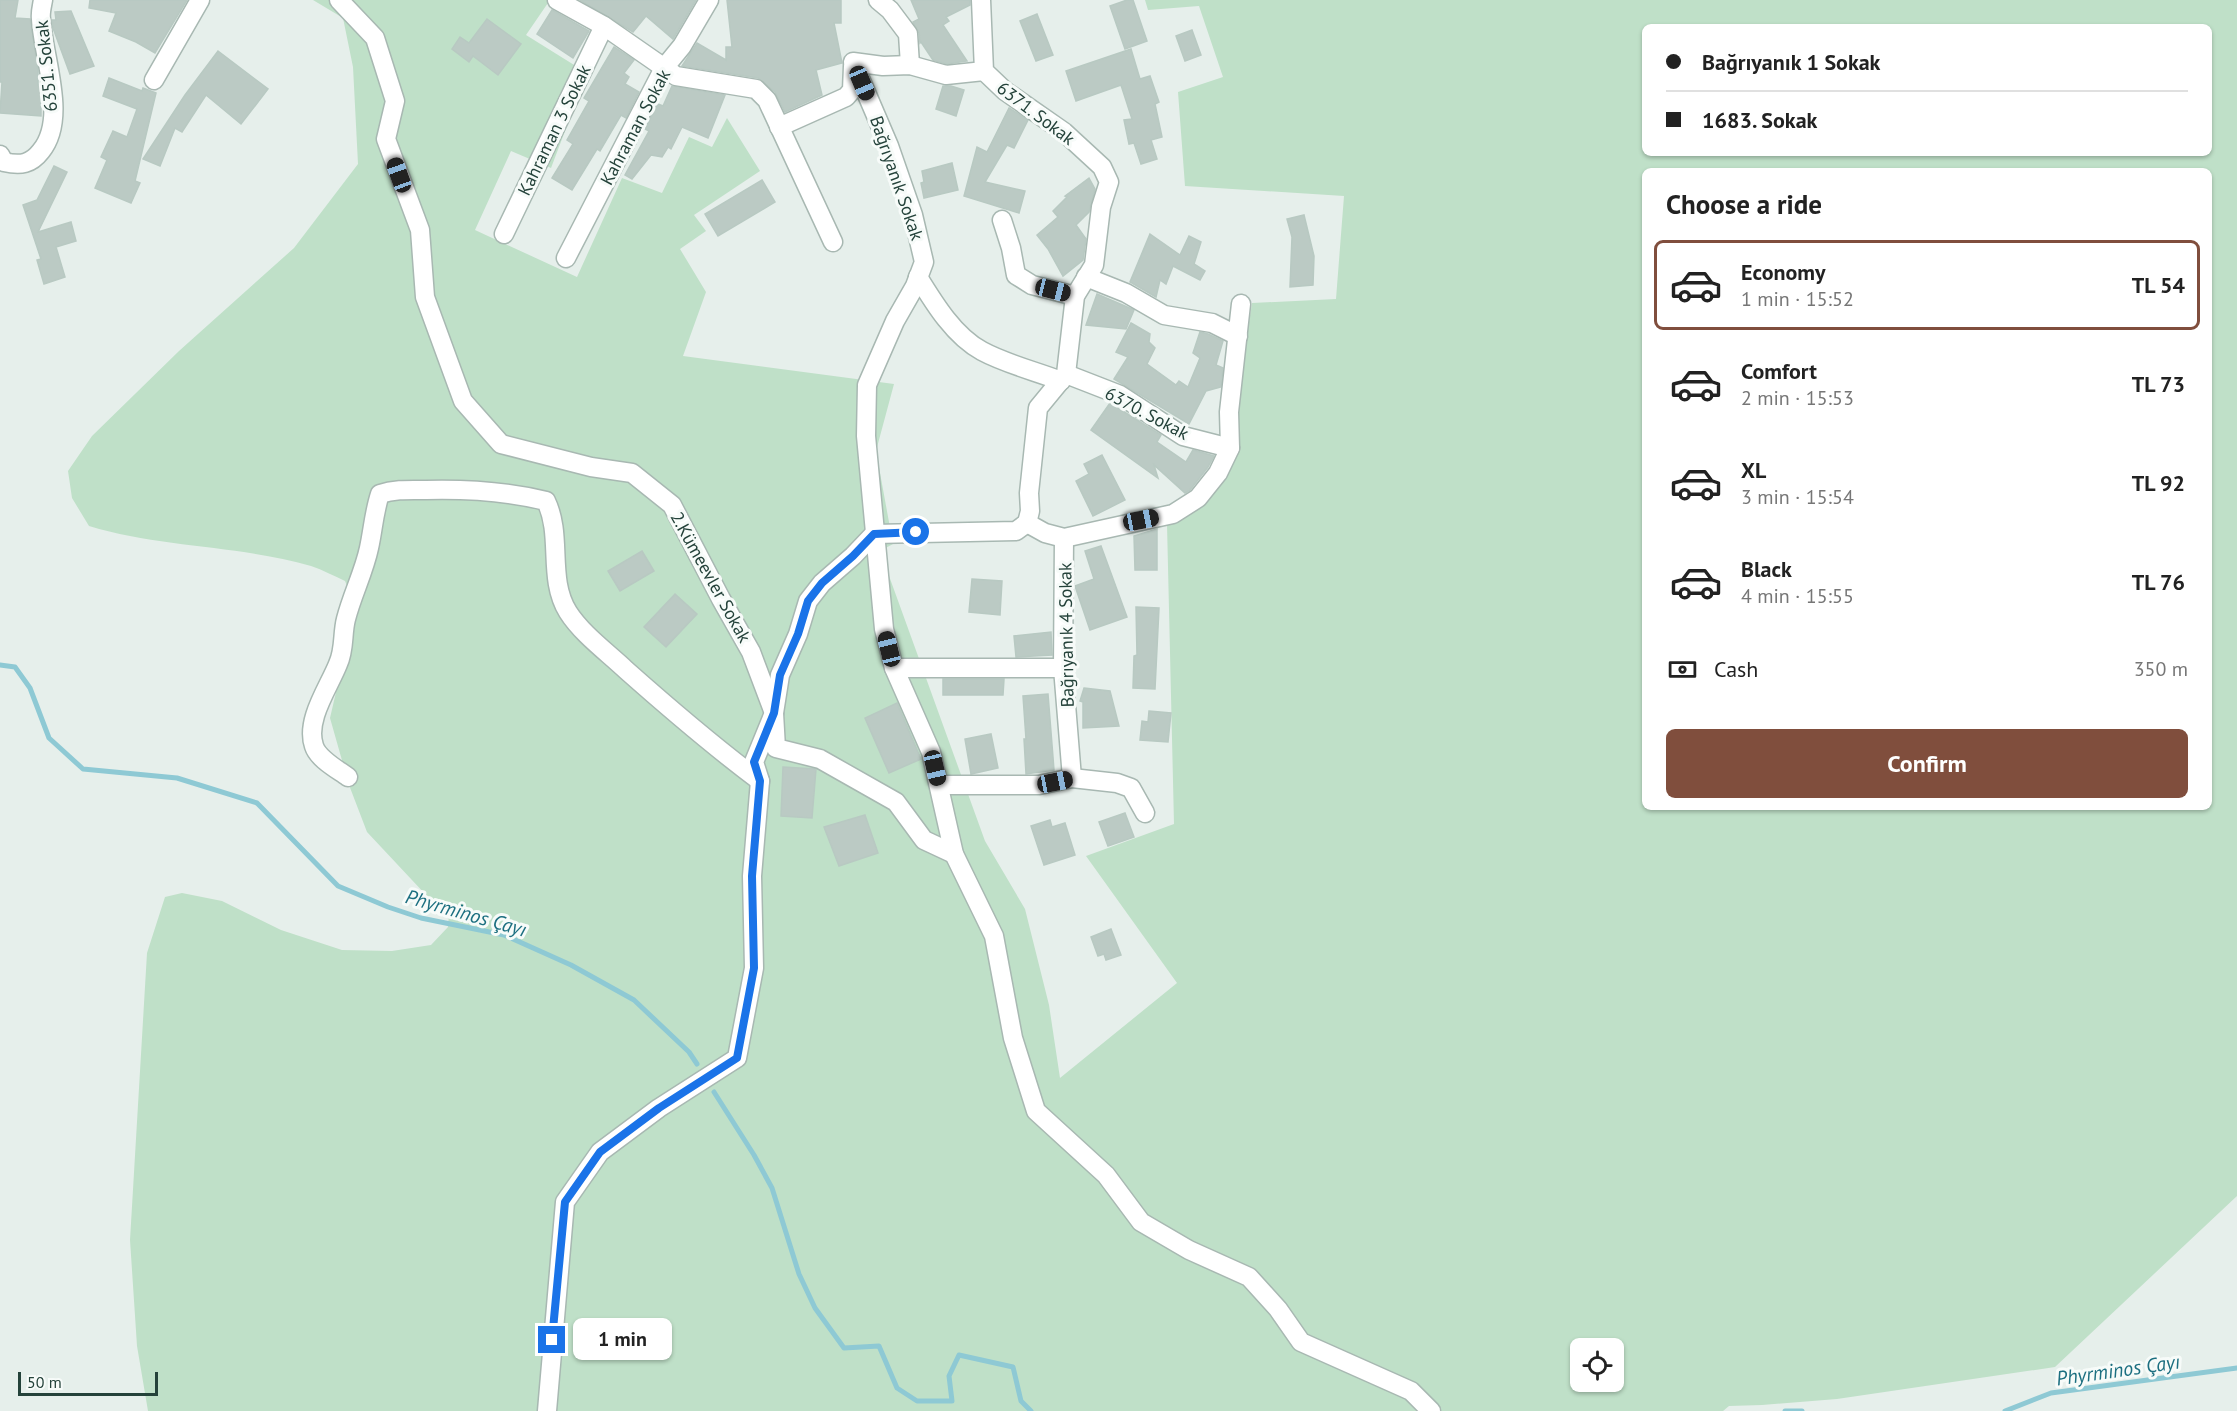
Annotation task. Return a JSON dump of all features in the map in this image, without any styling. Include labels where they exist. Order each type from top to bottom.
[{"type":"street","name":"6351. Sokak","points":[[0,155],[4,162],[17,165],[33,161],[50,141],[54,108],[40,18],[43,0]]},
{"type":"street","points":[[154,80],[200,0]]},
{"type":"street","name":"2.Kümeevler Sokak","points":[[339,0],[375,39],[395,101],[386,139],[420,230],[425,297],[463,401],[501,444],[591,467],[632,473],[672,505],[721,599],[752,652],[774,713],[776,748],[820,759],[896,802],[924,840],[954,854]]},
{"type":"street","points":[[557,0],[604,26],[676,76],[756,89],[767,100],[833,242]]},
{"type":"street","name":"Kahraman Sokak","points":[[566,258],[664,69],[682,46],[709,0]]},
{"type":"street","points":[[878,0],[890,10],[909,34],[910,65]]},
{"type":"street","name":"6371. Sokak","points":[[981,0],[984,71],[1005,92],[1064,132],[1102,167],[1109,182],[1101,207],[1094,265],[1086,277]]},
{"type":"street","name":"Kahraman 3 Sokak","points":[[504,234],[604,26]]},
{"type":"street","points":[[779,127],[846,97],[852,90],[853,62],[883,66],[910,65],[946,75],[984,71]]},
{"type":"street","name":"Bağrıyanık Sokak","points":[[853,62],[889,146],[914,215],[924,262],[867,385],[866,436],[884,629],[894,668],[931,752],[954,854],[994,936],[1013,1038],[1036,1112],[1106,1175],[1141,1222],[1189,1250],[1249,1277],[1278,1310],[1301,1342],[1411,1391],[1431,1411]]},
{"type":"street","points":[[1002,220],[1011,248],[1016,275],[1032,285],[1075,296]]},
{"type":"street","name":"6370. Sokak","points":[[918,277],[952,326],[981,350],[1120,395],[1183,436],[1230,448]]},
{"type":"street","points":[[547,1411],[565,1202],[600,1152],[659,1108],[737,1058],[754,968],[752,876],[760,781],[754,762],[774,713],[780,675],[798,634],[808,601],[822,583],[874,534],[1016,531],[1027,523],[1030,511],[1029,493],[1038,408],[1063,377],[1075,296],[1086,277],[1126,293],[1164,315],[1212,323],[1238,336]]},
{"type":"street","points":[[1027,523],[1045,533],[1064,538],[1173,514],[1198,498],[1218,473],[1230,448],[1229,412],[1241,304]]},
{"type":"street","points":[[348,777],[324,759],[314,747],[313,729],[319,703],[339,663],[344,644],[345,621],[369,549],[374,513],[380,494],[391,490],[460,489],[517,494],[546,501],[554,516],[557,585],[568,612],[591,638],[696,732],[760,781]]},
{"type":"street","name":"Bağrıyanık 4 Sokak","points":[[1064,538],[1063,668],[1072,778]]},
{"type":"street","points":[[894,668],[1063,668]]},
{"type":"street","points":[[939,785],[1039,785],[1072,778],[1117,783],[1131,788],[1146,813]]},
{"type":"green space","points":[[313,0],[550,0],[526,35],[587,73],[551,168],[511,151],[475,230],[577,277],[622,178],[662,193],[689,137],[712,147],[727,118],[760,171],[694,215],[706,231],[680,249],[706,292],[683,356],[894,384],[876,451],[893,544],[880,551],[985,841],[1025,909],[1049,1005],[1060,1078],[1177,983],[1086,856],[1174,824],[1167,524],[1213,490],[1230,439],[1252,303],[1336,299],[1344,196],[1185,186],[1178,92],[1223,77],[1199,6],[1148,10],[1145,0],[2237,0],[2237,1196],[2055,1367],[1837,1399],[1729,1406],[1723,1411],[148,1411],[137,1346],[130,1240],[147,953],[165,897],[182,893],[222,901],[281,930],[342,950],[392,951],[431,945],[448,927],[449,912],[426,895],[367,832],[349,785],[330,718],[356,606],[345,581],[315,568],[284,559],[144,539],[89,526],[72,498],[68,471],[92,436],[179,351],[294,248],[358,164],[353,67],[343,18]]},
{"type":"building","points":[[0,0],[18,0],[15,18],[30,19],[38,85],[41,89],[41,116],[0,113],[2,82],[0,82]]},
{"type":"building","points":[[90,0],[187,0],[155,53],[109,31],[116,13],[89,8]]},
{"type":"building","points":[[580,0],[696,0],[673,39],[646,16],[633,32]]},
{"type":"building","points":[[727,0],[841,0],[841,23],[834,23],[842,63],[816,70],[822,95],[785,112],[775,92],[758,78],[682,66],[697,43],[726,60],[726,47],[732,47]]},
{"type":"building","points":[[911,0],[970,0],[970,5],[946,17],[949,21],[943,25],[967,61],[947,64],[933,60],[920,43],[919,33],[913,22],[919,19]]},
{"type":"building","points":[[1133,0],[1147,41],[1125,49],[1110,6]]},
{"type":"building","points":[[552,10],[589,31],[573,58],[537,34]]},
{"type":"building","points":[[71,11],[94,66],[70,74],[52,20],[56,20],[55,12]]},
{"type":"building","points":[[1037,14],[1053,55],[1036,61],[1020,21]]},
{"type":"building","points":[[487,19],[521,44],[498,75],[473,56],[469,62],[452,49],[460,37],[469,43]]},
{"type":"building","points":[[1192,30],[1201,55],[1185,61],[1176,36]]},
{"type":"building","points":[[614,47],[634,60],[624,73],[629,77],[625,84],[639,92],[626,118],[621,115],[600,151],[597,149],[572,190],[552,178],[573,144],[567,140],[589,101],[584,98]]},
{"type":"building","points":[[1131,49],[1140,79],[1150,76],[1159,102],[1155,104],[1162,137],[1151,140],[1157,159],[1141,164],[1134,143],[1129,144],[1124,120],[1132,119],[1121,85],[1076,101],[1066,71]]},
{"type":"building","points":[[218,51],[268,89],[241,124],[206,95],[182,132],[175,128],[160,166],[143,159],[185,95]]},
{"type":"building","points":[[109,78],[142,91],[143,88],[156,93],[135,181],[140,183],[131,203],[95,188],[107,160],[101,157],[113,131],[127,137],[137,109],[103,96]]},
{"type":"building","points":[[672,86],[725,95],[708,138],[682,127],[671,149],[668,147],[662,157],[651,155],[632,179],[625,175],[649,131],[645,129],[658,104],[663,106]]},
{"type":"building","points":[[943,86],[964,90],[956,116],[936,109]]},
{"type":"building","points":[[1009,108],[1028,120],[1014,148],[1007,145],[985,182],[1025,191],[1019,213],[964,196],[977,147],[987,152]]},
{"type":"building","points":[[952,163],[958,190],[924,198],[921,183],[924,182],[922,171]]},
{"type":"building","points":[[54,166],[67,172],[38,232],[71,222],[76,241],[56,247],[65,277],[44,284],[37,260],[41,259],[23,205],[37,200]]},
{"type":"building","points":[[1089,178],[1095,189],[1089,212],[1076,225],[1086,239],[1083,260],[1063,276],[1037,235],[1058,217],[1053,211],[1067,197],[1065,196]]},
{"type":"building","points":[[762,180],[775,202],[718,236],[705,214]]},
{"type":"building","points":[[1304,215],[1314,256],[1313,285],[1290,287],[1292,237],[1287,219]]},
{"type":"building","points":[[1150,234],[1180,255],[1189,236],[1201,242],[1194,264],[1205,271],[1200,280],[1173,266],[1166,284],[1160,280],[1156,297],[1130,282]]},
{"type":"building","points":[[1097,294],[1134,310],[1126,329],[1086,325]]},
{"type":"building","points":[[1131,323],[1150,334],[1149,342],[1155,348],[1147,364],[1176,385],[1179,381],[1188,387],[1200,358],[1193,353],[1200,332],[1223,341],[1216,365],[1223,368],[1221,387],[1206,391],[1189,424],[1114,379],[1128,357],[1116,352]]},
{"type":"building","points":[[1110,403],[1161,435],[1157,442],[1186,462],[1193,450],[1214,456],[1190,490],[1185,493],[1154,465],[1158,478],[1091,430]]},
{"type":"building","points":[[1102,455],[1125,500],[1093,516],[1076,481],[1089,474],[1084,464]]},
{"type":"building","points":[[1157,529],[1157,570],[1135,570],[1134,536]]},
{"type":"building","points":[[1101,546],[1127,617],[1090,630],[1075,586],[1094,579],[1085,551]]},
{"type":"building","points":[[642,551],[654,571],[620,591],[608,571]]},
{"type":"building","points":[[972,579],[1002,581],[1000,615],[969,612]]},
{"type":"building","points":[[675,594],[697,614],[666,647],[644,627]]},
{"type":"building","points":[[1136,607],[1159,608],[1155,689],[1133,688],[1134,656],[1137,655]]},
{"type":"building","points":[[1051,632],[1052,655],[1016,657],[1014,636]]},
{"type":"building","points":[[943,679],[1004,679],[1003,695],[943,695]]},
{"type":"building","points":[[1084,688],[1110,691],[1119,726],[1083,728],[1083,702],[1080,701]]},
{"type":"building","points":[[1048,694],[1054,770],[1026,774],[1023,696]]},
{"type":"building","points":[[897,703],[921,759],[889,773],[865,718]]},
{"type":"building","points":[[1149,711],[1171,713],[1168,742],[1140,740],[1142,721],[1148,722]]},
{"type":"building","points":[[991,734],[998,768],[971,774],[965,739]]},
{"type":"building","points":[[783,767],[816,769],[812,818],[781,816]]},
{"type":"building","points":[[1125,813],[1134,837],[1108,846],[1099,822]]},
{"type":"building","points":[[865,815],[878,853],[839,866],[824,827]]},
{"type":"building","points":[[1050,820],[1052,827],[1065,823],[1075,855],[1044,865],[1031,826]]},
{"type":"building","points":[[1111,929],[1121,955],[1106,960],[1104,954],[1098,956],[1091,937]]},
{"type":"waterway","name":"Phyrminos Çayı","points":[[0,665],[15,667],[30,688],[49,738],[83,769],[177,778],[257,803],[338,886],[421,918],[504,935],[571,965],[634,1000],[689,1052],[697,1064]]},
{"type":"waterway","name":"Phyrminos Çayı","points":[[714,1092],[772,1188],[799,1274],[815,1308],[844,1348],[879,1346],[897,1388],[917,1401],[952,1401],[949,1376],[959,1355],[1013,1367],[1021,1401],[1031,1411]]},
{"type":"waterway","name":"Phyrminos Çayı","points":[[2005,1411],[2051,1393],[2237,1368]]},
{"type":"waterway","name":"Phyrminos Çayı","points":[[1785,1411],[1802,1411]]},
{"type":"route","points":[[552,1340],[565,1202],[600,1152],[659,1108],[737,1058],[754,968],[752,876],[760,781],[754,762],[774,713],[780,675],[798,634],[808,601],[822,583],[874,534],[916,532]]}]
